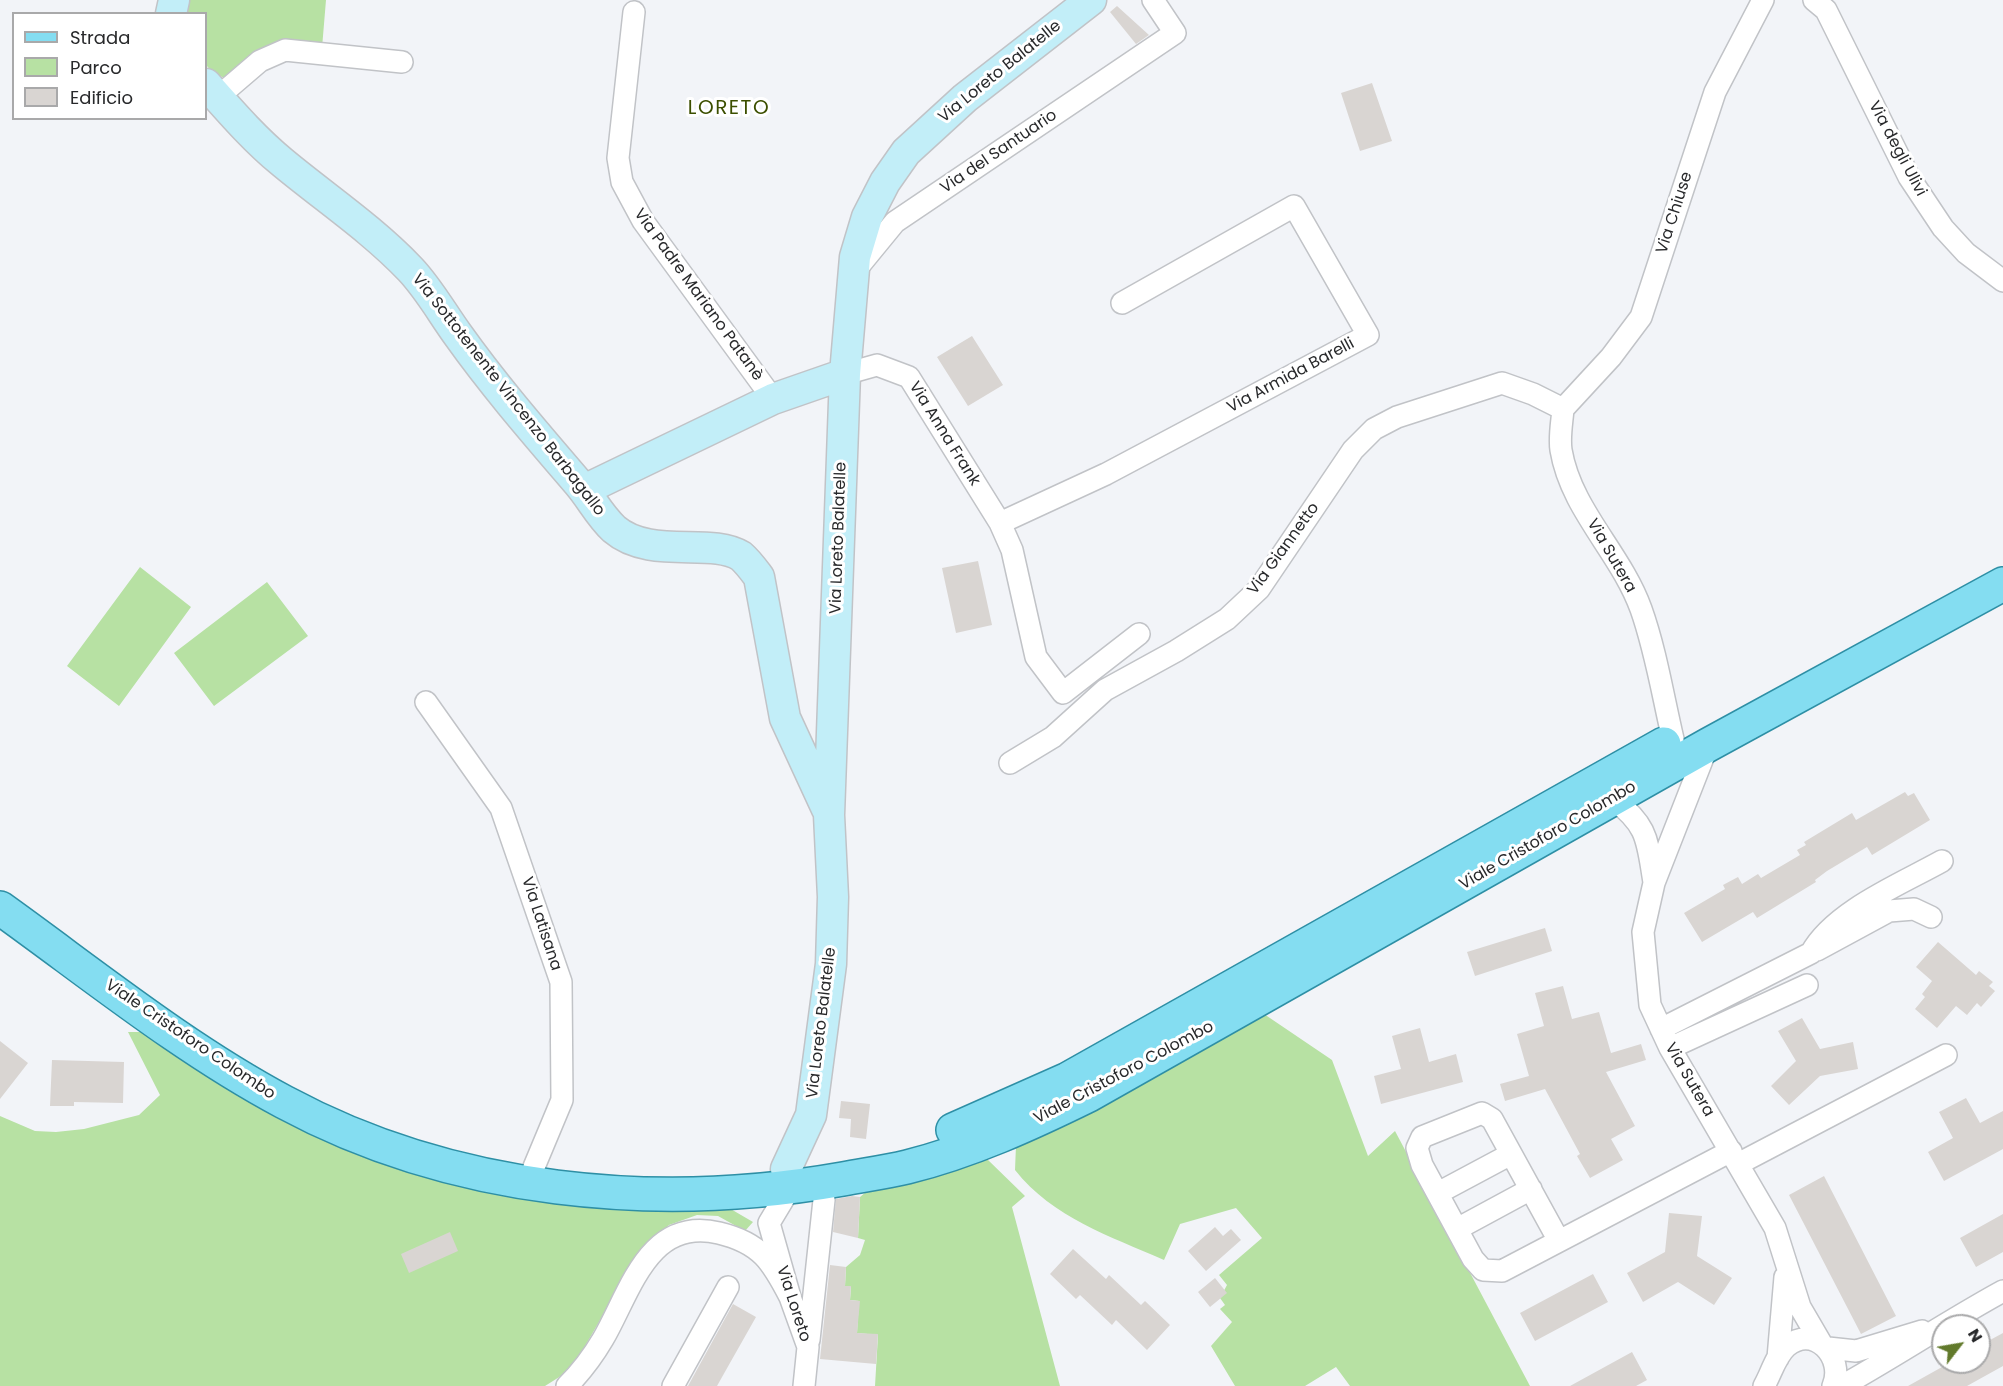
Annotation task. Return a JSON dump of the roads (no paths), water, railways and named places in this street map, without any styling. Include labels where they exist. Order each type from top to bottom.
[{"type":"main road","name":"Viale Cristoforo Colombo","points":[[0,908],[234,1073],[343,1131],[420,1158],[489,1176],[569,1189],[646,1193],[719,1193],[788,1178],[954,1130],[1015,1105],[1068,1079],[1673,739],[2003,559]]},
{"type":"main road","name":"Viale Cristoforo Colombo","points":[[0,893],[152,1002],[286,1086],[344,1115],[418,1141],[487,1160],[534,1167],[638,1176],[788,1178],[906,1167],[970,1148],[1033,1123],[1089,1095],[1708,745],[2003,584]]},
{"type":"street","name":"Via Loreto Balatelle","points":[[788,1178],[811,1115],[831,964],[833,897],[829,815],[844,374],[852,274],[867,218],[885,182],[906,152],[965,98],[1091,0]]},
{"type":"street","name":"Via del Santuario","points":[[852,274],[895,222],[1175,33],[1153,0]]},
{"type":"street","name":"Via Chiuse","points":[[1563,409],[1611,357],[1641,317],[1715,92],[1763,0]]},
{"type":"street","name":"Via degli Ulivi","points":[[1814,0],[1826,10],[1909,177],[1943,228],[1966,253],[2003,281]]},
{"type":"street","name":"Via Padre Mariano Patanè","points":[[634,12],[618,159],[622,182],[643,221],[773,399]]},
{"type":"street","points":[[212,91],[260,61],[285,50],[402,62]]},
{"type":"street","name":"Via Sottotenente Vincenzo Barbagallo","points":[[212,91],[280,160],[349,215],[410,269],[514,409],[584,490],[603,519],[641,542],[663,547],[723,550],[739,555],[750,565],[759,577],[785,718],[829,815]]},
{"type":"street","name":"Via Armida Barelli","points":[[1000,523],[1106,474],[1368,335],[1294,206],[1122,303]]},
{"type":"street","name":"Via Anna Frank","points":[[584,490],[773,399],[844,374],[877,365],[909,377],[1000,523],[1012,550],[1036,657],[1063,693],[1073,716]]},
{"type":"street","name":"Via Giannetto","points":[[1010,764],[1053,737],[1073,716],[1105,690],[1176,651],[1227,619],[1258,589],[1353,450],[1374,429],[1397,417],[1502,383],[1533,394],[1563,409]]},
{"type":"street","name":"Via Sutera","points":[[1563,409],[1561,448],[1568,477],[1579,502],[1623,569],[1642,610],[1673,739]]},
{"type":"street","points":[[1063,693],[1139,634]]},
{"type":"street","name":"Via Latisana","points":[[426,702],[501,808],[561,982],[562,1100],[534,1167]]},
{"type":"street","points":[[1654,883],[1708,745]]},
{"type":"street","points":[[1613,800],[1634,815],[1646,834],[1654,883]]},
{"type":"street","points":[[1811,953],[1820,938],[1835,922],[1942,861]]},
{"type":"street","name":"Via Sutera","points":[[1654,883],[1643,932],[1650,1005],[1665,1038],[1775,1227],[1800,1307],[1836,1362],[1837,1370],[1833,1386]]},
{"type":"street","points":[[1665,1038],[1811,953],[1889,911],[1914,909],[1931,917]]},
{"type":"street","points":[[1665,1038],[1806,985]]},
{"type":"street","points":[[1559,1241],[1492,1119],[1482,1113],[1422,1137],[1417,1148],[1422,1165],[1473,1259],[1483,1270],[1502,1271],[1559,1241],[1946,1054]]},
{"type":"street","points":[[1437,1193],[1511,1154]]},
{"type":"street","points":[[745,1242],[769,1223],[788,1178]]},
{"type":"street","points":[[1457,1229],[1531,1189]]},
{"type":"street","points":[[719,1193],[756,1207],[763,1212],[769,1223]]},
{"type":"street","points":[[808,1347],[824,1200]]},
{"type":"street","name":"Via Loreto","points":[[769,1223],[790,1297],[808,1347],[804,1386]]},
{"type":"street","points":[[567,1386],[579,1375],[604,1337],[636,1273],[670,1238],[690,1231],[708,1230],[745,1242],[765,1254],[790,1297]]},
{"type":"street","points":[[1780,1386],[1777,1361],[1786,1264]]},
{"type":"street","points":[[673,1386],[728,1287]]},
{"type":"street","points":[[1962,1314],[2003,1292]]},
{"type":"street","points":[[1764,1386],[1786,1346],[1800,1340],[1856,1351],[1931,1328]]},
{"type":"street","points":[[1842,1386],[1898,1355],[1931,1332]]},
{"type":"district","name":"LORETO","points":[[729,109]]}]
